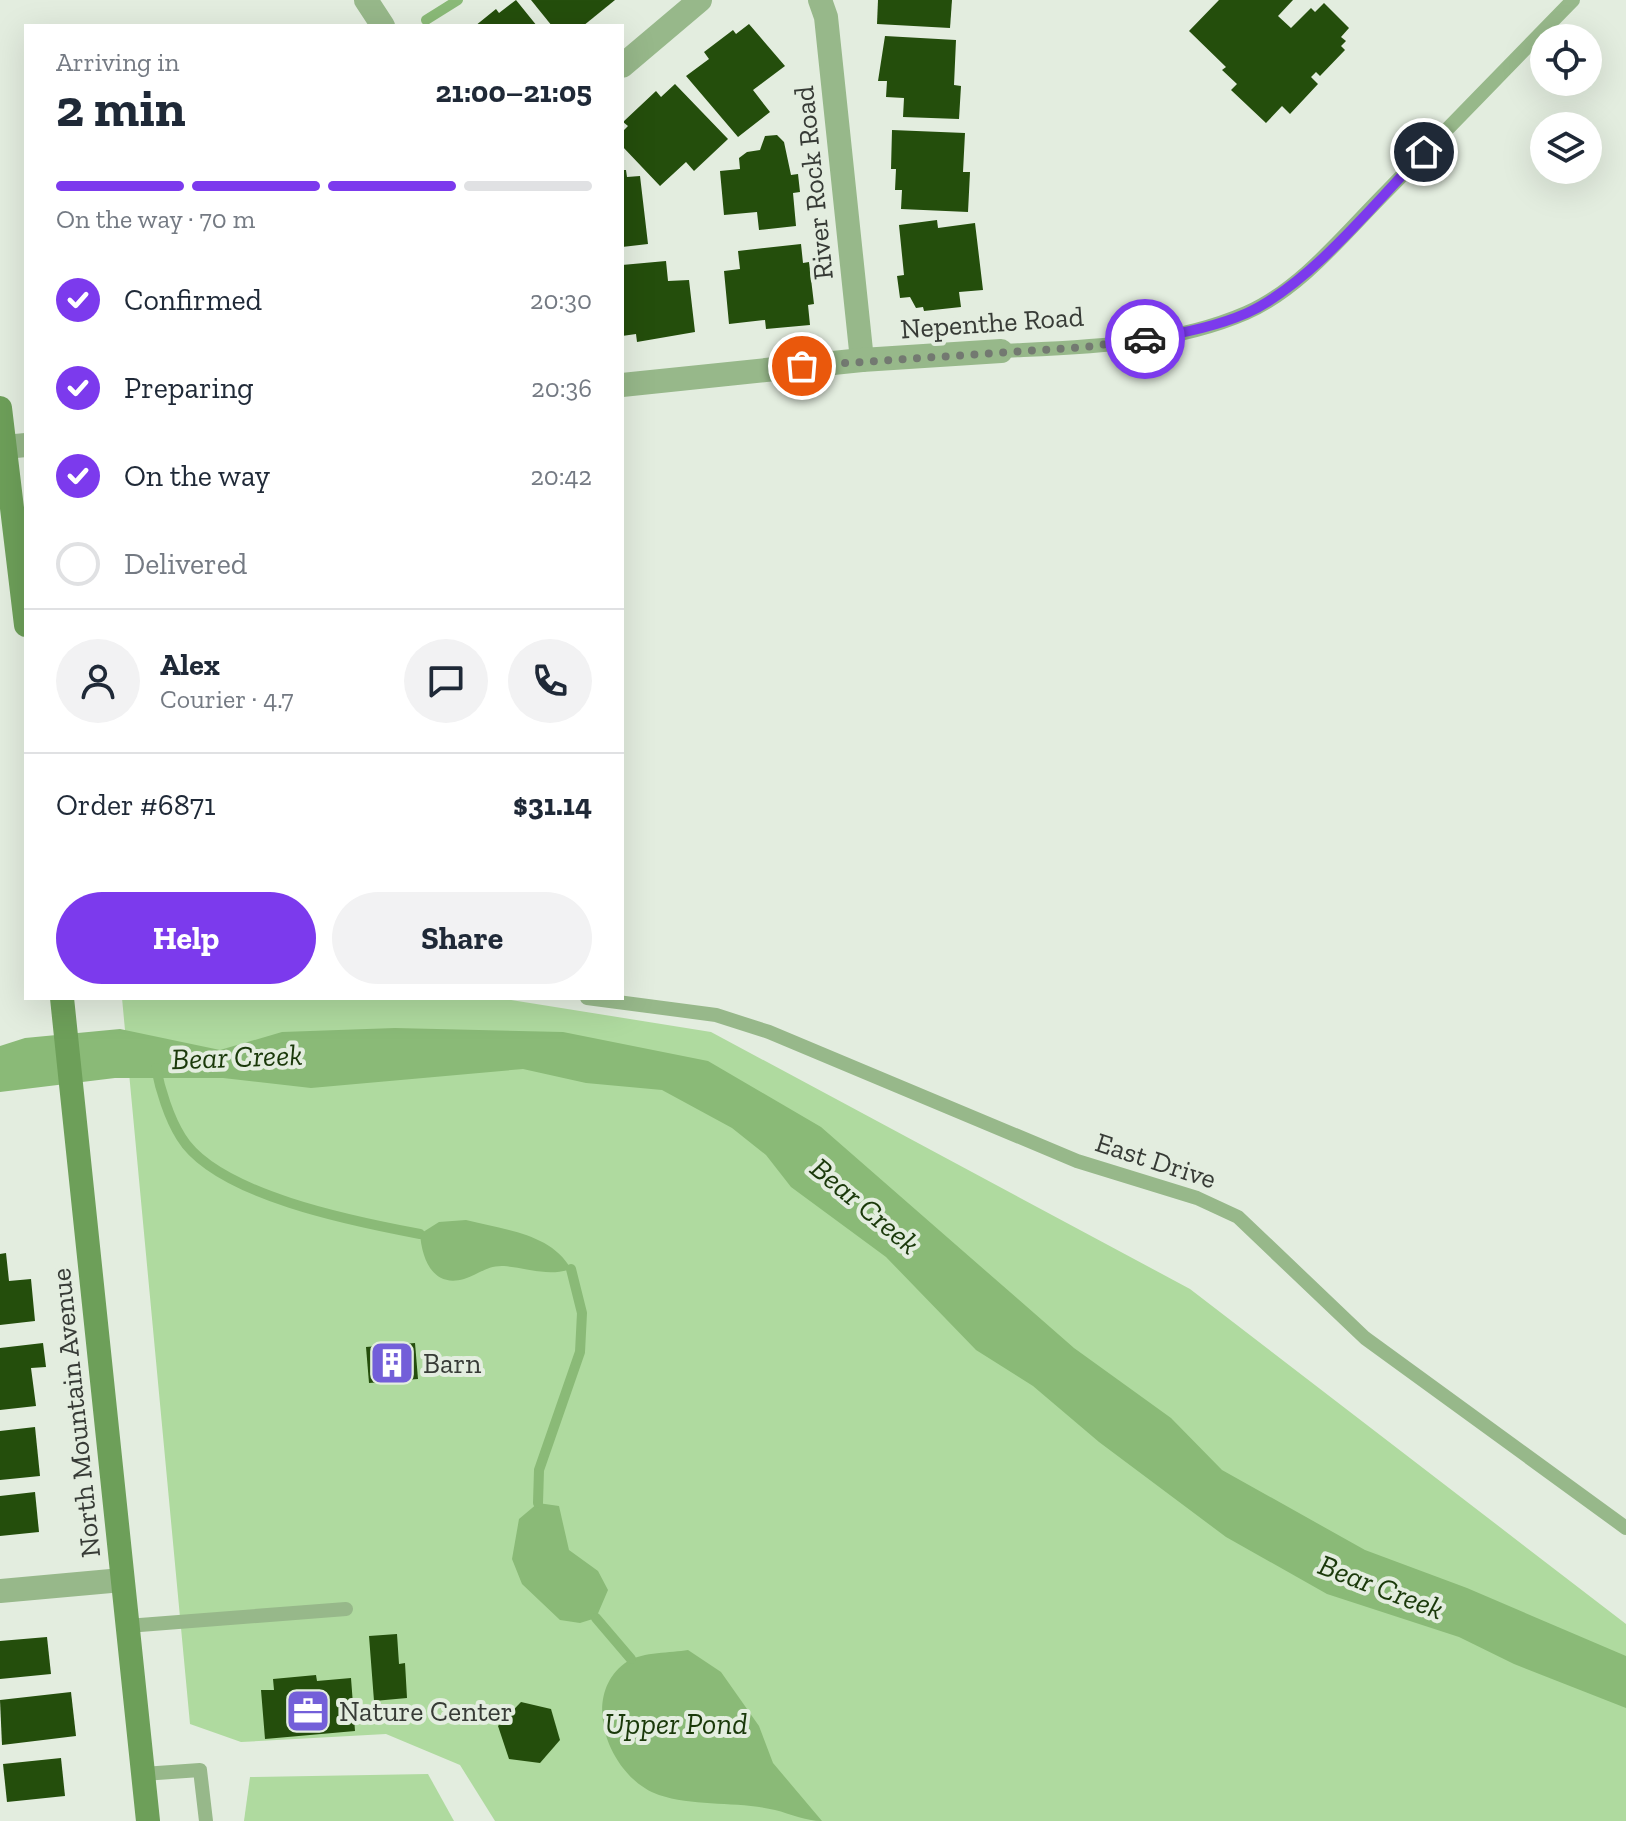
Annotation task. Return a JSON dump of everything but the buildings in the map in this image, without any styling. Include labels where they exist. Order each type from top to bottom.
[{"type":"street","points":[[366,0],[382,24]]},
{"type":"street","points":[[624,64],[700,0]]},
{"type":"street","name":"River Rock Road","points":[[820,0],[826,17],[862,360]]},
{"type":"street","name":"Nepenthe Road","points":[[624,385],[862,360],[1001,351]]},
{"type":"street","points":[[0,408],[16,446],[24,589]]},
{"type":"street","name":"North Mountain Avenue","points":[[62,1000],[148,1821]]},
{"type":"street","points":[[0,1591],[122,1580]]},
{"type":"lane","name":"Nepenthe Road","points":[[1001,351],[1086,347],[1152,338],[1193,331],[1248,312],[1291,284],[1340,239],[1573,0]]},
{"type":"lane","name":"East Drive","points":[[602,1000],[716,1015],[769,1032],[1077,1161],[1197,1198],[1238,1217],[1365,1338],[1626,1528]]},
{"type":"lane","points":[[127,1626],[346,1609]]},
{"type":"lane","points":[[143,1774],[200,1770],[206,1821]]},
{"type":"shaded area","points":[[122,1000],[511,1000],[711,1032],[1190,1289],[1626,1624],[1626,1821],[495,1821],[460,1765],[386,1734],[241,1742],[190,1724]]},
{"type":"shaded area","points":[[428,1774],[454,1821],[244,1821],[250,1777]]},
{"type":"water","name":"Bear Creek","points":[[395,1028],[563,1032],[708,1061],[821,1127],[1074,1348],[1171,1418],[1222,1470],[1365,1550],[1467,1588],[1626,1656],[1626,1708],[1514,1664],[1459,1637],[1327,1594],[1226,1537],[1099,1442],[1033,1386],[976,1350],[886,1257],[791,1187],[766,1155],[732,1128],[662,1090],[586,1083],[523,1069],[311,1088],[223,1078],[115,1078],[0,1092],[0,1046],[25,1038],[120,1029],[220,1050],[282,1032]]},
{"type":"water","points":[[466,1220],[539,1240],[562,1257],[571,1269],[546,1272],[498,1266],[464,1279],[444,1279],[426,1261],[420,1234],[439,1222]]},
{"type":"water","points":[[538,1503],[559,1506],[569,1550],[598,1571],[608,1590],[596,1618],[580,1623],[560,1620],[522,1584],[512,1559],[519,1519]]},
{"type":"water","name":"Upper Pond","points":[[688,1650],[721,1672],[759,1726],[773,1763],[822,1821],[761,1807],[673,1799],[641,1786],[626,1772],[606,1734],[602,1713],[604,1693],[613,1676],[628,1661],[649,1654]]},
{"type":"waterway","points":[[426,20],[458,0]]},
{"type":"waterway","name":"Bear Creek","points":[[156,1068],[166,1103],[181,1137],[199,1157],[224,1175],[290,1203],[420,1234]]},
{"type":"waterway","points":[[538,1503],[539,1470],[580,1352],[582,1313],[571,1269]]},
{"type":"waterway","points":[[596,1618],[631,1659]]},
{"type":"way so far","points":[[802,366],[1086,347],[1145,339]]},
{"type":"place","name":"Barn","points":[[392,1363]]},
{"type":"place","name":"Nature Center","points":[[308,1711]]},
{"type":"route","points":[[1145,339],[1193,331],[1248,312],[1291,284],[1340,239],[1424,152]]}]
